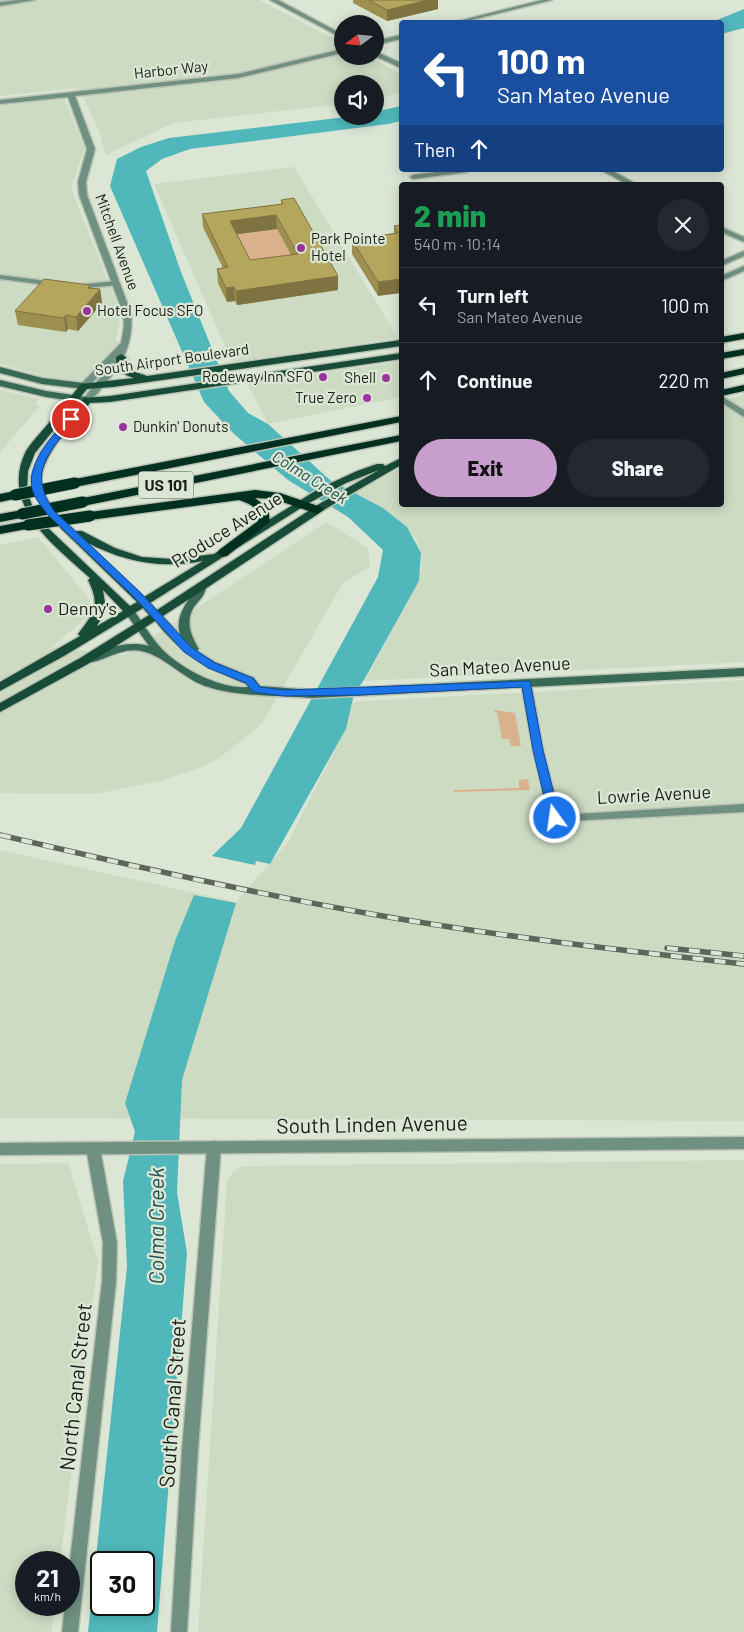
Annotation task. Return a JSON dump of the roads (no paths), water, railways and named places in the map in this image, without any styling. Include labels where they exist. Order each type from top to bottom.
[{"type":"highway","points":[[724,339],[744,336]]},
{"type":"highway","points":[[724,355],[744,352]]},
{"type":"highway","points":[[724,375],[744,371]]},
{"type":"highway","points":[[724,392],[744,388]]},
{"type":"highway","points":[[307,438],[399,412]]},
{"type":"highway","name":"US 101","points":[[0,498],[399,419]]},
{"type":"highway","name":"US 101","points":[[0,518],[25,520],[83,502],[399,438]]},
{"type":"highway","points":[[0,530],[25,520],[90,516],[236,496],[266,494],[313,505]]},
{"type":"highway","points":[[223,553],[264,522],[263,510],[260,505],[236,496]]},
{"type":"main road","name":"South Airport Boulevard","points":[[129,611],[41,528],[25,504],[22,490],[24,464],[30,452],[84,386],[98,386],[158,378],[399,343]]},
{"type":"main road","name":"South Airport Boulevard","points":[[155,614],[51,513],[37,489],[36,477],[45,453],[87,400],[110,399],[399,356]]},
{"type":"main road","points":[[121,358],[120,364],[123,370],[129,374],[158,378]]},
{"type":"main road","points":[[0,370],[42,381],[84,386]]},
{"type":"main road","points":[[0,383],[87,400]]},
{"type":"main road","name":"Produce Avenue","points":[[0,708],[84,661],[155,614],[201,587],[313,505],[337,484],[366,470],[399,462]]},
{"type":"main road","name":"Produce Avenue","points":[[54,656],[223,553],[399,462]]},
{"type":"main road","points":[[65,526],[118,554],[148,562],[178,562],[223,553]]},
{"type":"main road","points":[[0,687],[54,656],[86,633],[98,617],[102,601],[100,592],[84,567]]},
{"type":"main road","points":[[200,658],[187,639],[183,622],[186,611],[200,595],[201,587]]},
{"type":"main road","name":"San Mateo Avenue","points":[[129,611],[162,655],[182,669],[210,684],[242,690],[312,694],[744,672]]},
{"type":"main road","points":[[155,614],[177,639],[200,658],[223,671],[250,681],[257,690]]},
{"type":"main road","points":[[84,661],[119,648],[131,646],[162,655]]},
{"type":"street","points":[[0,4],[32,0]]},
{"type":"street","points":[[273,0],[334,32]]},
{"type":"street","points":[[466,20],[549,0]]},
{"type":"street","points":[[384,41],[399,37]]},
{"type":"street","name":"Harbor Way","points":[[0,102],[238,76],[334,53]]},
{"type":"street","points":[[384,58],[399,65]]},
{"type":"street","name":"Mitchell Avenue","points":[[72,95],[91,149],[81,188],[129,322],[126,343],[121,358],[87,400]]},
{"type":"street","points":[[413,177],[452,172]]},
{"type":"street","points":[[609,172],[628,182]]},
{"type":"street","points":[[724,231],[744,240]]},
{"type":"street","points":[[724,263],[744,253]]},
{"type":"street","points":[[724,277],[744,268]]},
{"type":"street","points":[[0,277],[75,286],[116,283]]},
{"type":"street","points":[[84,386],[126,343]]},
{"type":"street","points":[[724,400],[744,414]]},
{"type":"street","name":"Lowrie Avenue","points":[[526,683],[538,750],[555,818],[744,808]]},
{"type":"street","name":"South Linden Avenue","points":[[0,1148],[744,1143]]},
{"type":"street","name":"South Canal Street","points":[[179,1632],[190,1450],[214,1147]]},
{"type":"street","name":"North Canal Street","points":[[70,1632],[109,1282],[110,1243],[93,1148]]},
{"type":"water","points":[[744,9],[744,28],[724,33],[724,20],[717,20]]},
{"type":"water","points":[[399,106],[399,121],[384,125],[384,110]]},
{"type":"water","name":"Colma Creek","points":[[334,118],[334,125],[380,125],[190,149],[162,159],[146,171],[181,272],[229,391],[248,413],[268,424],[330,480],[383,508],[407,527],[421,553],[419,581],[364,680],[354,694],[346,729],[270,864],[256,861],[255,865],[212,856],[241,828],[378,577],[383,550],[348,517],[288,480],[233,433],[204,402],[110,186],[117,159],[141,147],[169,138]]},
{"type":"water","name":"Colma Creek","points":[[194,895],[236,903],[182,1080],[177,1192],[187,1253],[157,1632],[88,1632],[90,1613],[90,1616],[155,1616],[155,1551],[97,1551],[127,1267],[123,1181],[135,1132],[125,1103],[175,941]]},
{"type":"railway","points":[[0,835],[185,877],[371,914],[511,936],[744,964]]},
{"type":"railway","points":[[667,948],[744,956]]},
{"type":"place","name":"Park Pointe Hotel","points":[[301,248]]},
{"type":"place","name":"Hotel Focus SFO","points":[[87,311]]},
{"type":"place","name":"Rodeway Inn SFO","points":[[323,377]]},
{"type":"place","name":"Shell","points":[[386,378]]},
{"type":"place","name":"True Zero","points":[[367,398]]},
{"type":"place","name":"Dunkin' Donuts","points":[[123,427]]},
{"type":"place","name":"Denny's","points":[[48,609]]}]
